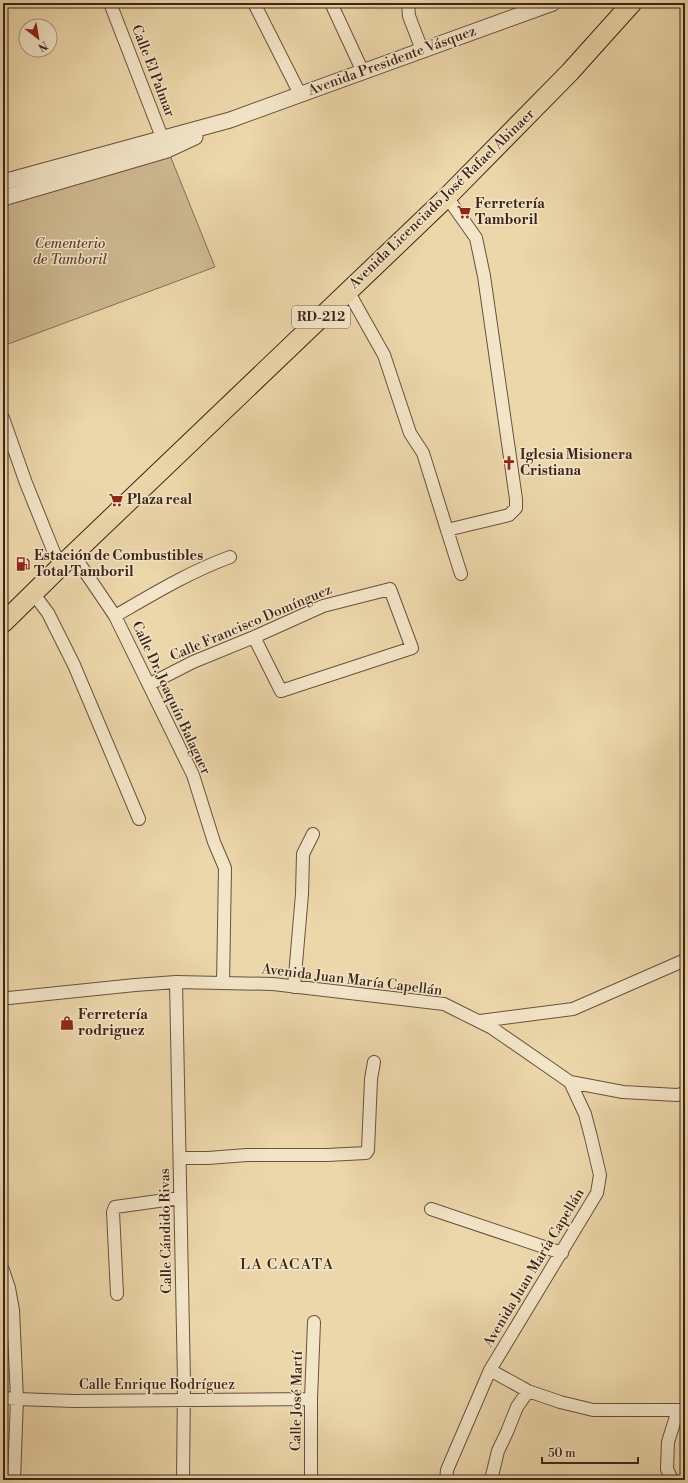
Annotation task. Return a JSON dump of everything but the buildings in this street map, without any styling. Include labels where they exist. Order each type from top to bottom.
[{"type":"main road","name":"Avenida Licenciado José Rafael Abinaer","points":[[3,623],[67,559],[447,197],[570,72],[632,3]]},
{"type":"street","name":"Calle El Palmar","points":[[110,3],[165,144]]},
{"type":"street","points":[[254,3],[300,94]]},
{"type":"street","points":[[331,3],[363,72]]},
{"type":"street","points":[[408,3],[409,16],[422,50]]},
{"type":"street","name":"Avenida Presidente Vásquez","points":[[3,198],[165,144],[553,3]]},
{"type":"street","name":"Avenida Presidente Vásquez","points":[[3,182],[165,144]]},
{"type":"street","points":[[447,197],[476,238],[484,276],[516,499],[516,508],[509,515],[447,530]]},
{"type":"street","points":[[348,291],[384,355],[410,433],[423,453],[461,574]]},
{"type":"street","name":"Calle Dr. Joaquín Balaguer","points":[[3,418],[26,483],[55,555],[67,559],[116,616],[193,775],[214,842],[225,868],[223,983]]},
{"type":"street","points":[[116,616],[205,566],[230,557]]},
{"type":"street","name":"Calle Francisco Domínguez","points":[[150,684],[193,662],[323,606],[390,588],[412,648],[282,691],[254,637]]},
{"type":"street","points":[[34,592],[48,613],[74,665],[139,819]]},
{"type":"street","points":[[294,987],[302,894],[303,854],[313,834]]},
{"type":"street","points":[[480,1021],[574,1009],[685,960]]},
{"type":"street","name":"Avenida Juan María Capellán","points":[[3,997],[9,998],[176,982],[273,984],[444,1004],[492,1028],[570,1082],[585,1114],[600,1175],[597,1193],[490,1370],[447,1470],[446,1480]]},
{"type":"street","name":"Calle Cándido Rivas","points":[[176,982],[184,1400],[182,1480]]},
{"type":"street","points":[[180,1158],[366,1153],[368,1150],[371,1079],[374,1062]]},
{"type":"street","points":[[570,1082],[623,1092],[677,1095],[685,1093]]},
{"type":"street","points":[[117,1294],[113,1212],[115,1207],[180,1198]]},
{"type":"street","points":[[431,1209],[562,1253]]},
{"type":"street","points":[[3,1270],[10,1288],[13,1310],[17,1399],[14,1480]]},
{"type":"street","name":"Calle José Martí","points":[[311,1480],[311,1399],[314,1322]]},
{"type":"street","points":[[490,1370],[528,1391],[560,1402],[593,1410],[681,1410],[668,1442],[667,1469],[672,1480]]},
{"type":"street","points":[[491,1480],[498,1451],[517,1407],[528,1391]]},
{"type":"street","name":"Calle Enrique Rodríguez","points":[[3,1398],[74,1401],[311,1399]]},
{"type":"green space","name":"Cementerio de Tamboril","points":[[169,153],[215,267],[3,346],[3,203]]},
{"type":"place","name":"Ferretería Tamboril","points":[[464,212]]},
{"type":"place","name":"Iglesia Misionera Cristiana","points":[[509,463]]},
{"type":"place","name":"Plaza real","points":[[116,500]]},
{"type":"place","name":"Estación de Combustibles Total Tamboril","points":[[23,564]]},
{"type":"place","name":"Ferretería rodriguez","points":[[67,1023]]},
{"type":"district","name":"LA CACATA","points":[[287,1264]]}]
